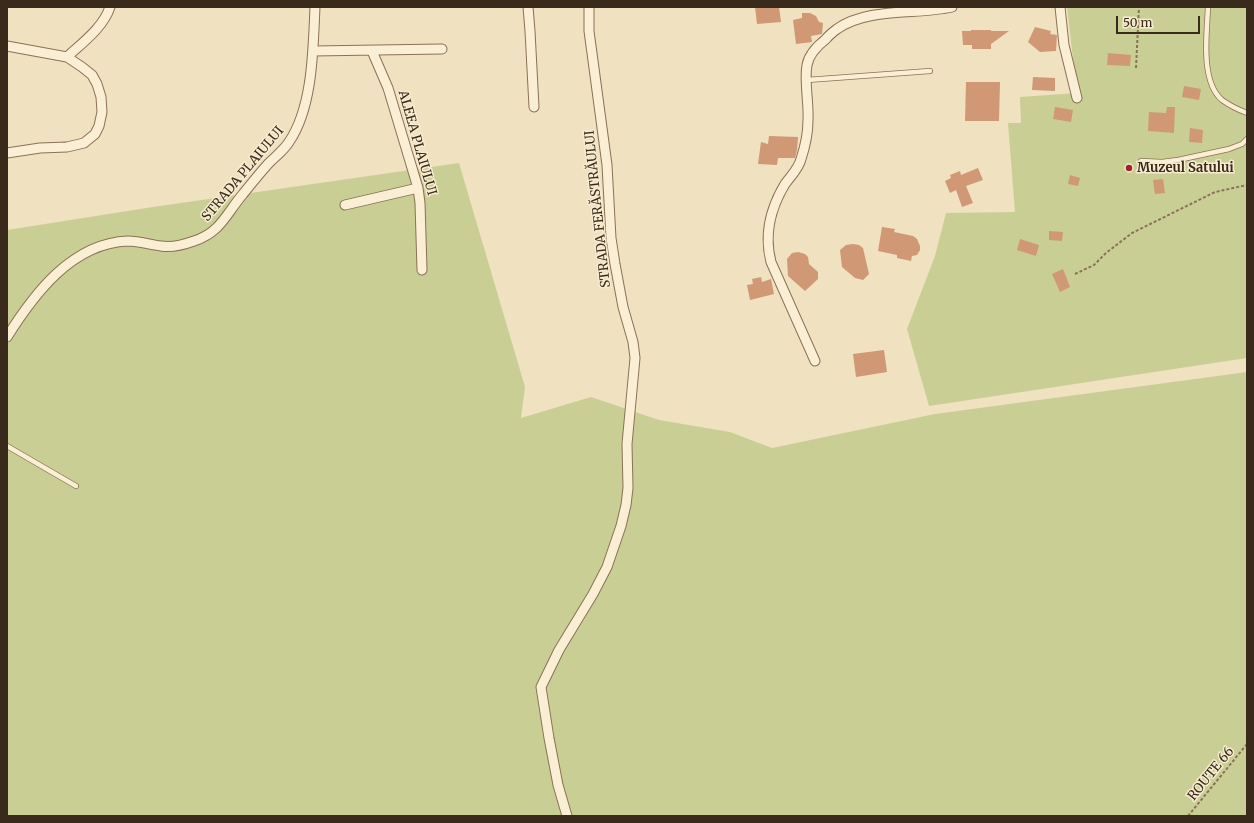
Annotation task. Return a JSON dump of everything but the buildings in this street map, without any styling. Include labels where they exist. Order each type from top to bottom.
[{"type":"street","points":[[67,56],[100,25],[110,7]]},
{"type":"street","name":"STRADA PLAIULUI","points":[[7,337],[39,292],[55,275],[75,259],[96,249],[128,241],[162,246],[176,246],[206,236],[223,221],[234,204],[258,175],[288,144],[300,124],[304,109],[313,51],[315,7]]},
{"type":"street","points":[[528,7],[534,107]]},
{"type":"street","name":"STRADA FERĂSTRĂULUI","points":[[567,816],[558,785],[541,687],[559,650],[593,594],[607,567],[621,526],[628,488],[627,444],[634,358],[633,342],[623,307],[611,238],[607,166],[589,31],[589,7]]},
{"type":"street","points":[[815,361],[771,262],[767,242],[770,219],[777,201],[801,160],[808,121],[807,66],[810,56],[818,45],[837,29],[847,23],[862,18],[889,13],[952,7]]},
{"type":"street","points":[[1060,7],[1064,45],[1077,98]]},
{"type":"street","points":[[7,46],[67,56],[92,75],[97,84],[101,97],[102,112],[99,126],[95,134],[84,143],[67,147],[40,148],[7,153]]},
{"type":"street","points":[[313,51],[442,49]]},
{"type":"street","name":"ALEEA PLAIULUI","points":[[372,51],[388,88],[418,188],[420,202],[422,270]]},
{"type":"street","points":[[345,205],[418,188]]},
{"type":"lane","points":[[1208,7],[1206,36],[1207,64],[1211,86],[1222,99],[1247,113]]},
{"type":"lane","points":[[807,80],[930,71]]},
{"type":"lane","points":[[1141,160],[1162,162],[1178,160],[1229,149],[1242,144],[1247,139]]},
{"type":"lane","points":[[7,446],[76,486]]},
{"type":"path","points":[[1136,68],[1139,7]]},
{"type":"path","points":[[1075,274],[1094,265],[1106,253],[1132,233],[1215,192],[1247,185]]},
{"type":"path","name":"ROUTE 66","points":[[1188,816],[1247,744]]},
{"type":"green space","name":"Muzeul Satului","points":[[1067,7],[1247,7],[1247,358],[929,406],[907,329],[935,256],[946,213],[1015,212],[1008,123],[1021,123],[1020,97],[1077,93]]},
{"type":"green space","points":[[459,163],[525,387],[521,418],[591,397],[659,420],[730,432],[772,448],[935,414],[1247,372],[1247,816],[7,816],[7,230],[153,207]]},
{"type":"place","name":"Muzeul Satului","points":[[1129,168]]}]
